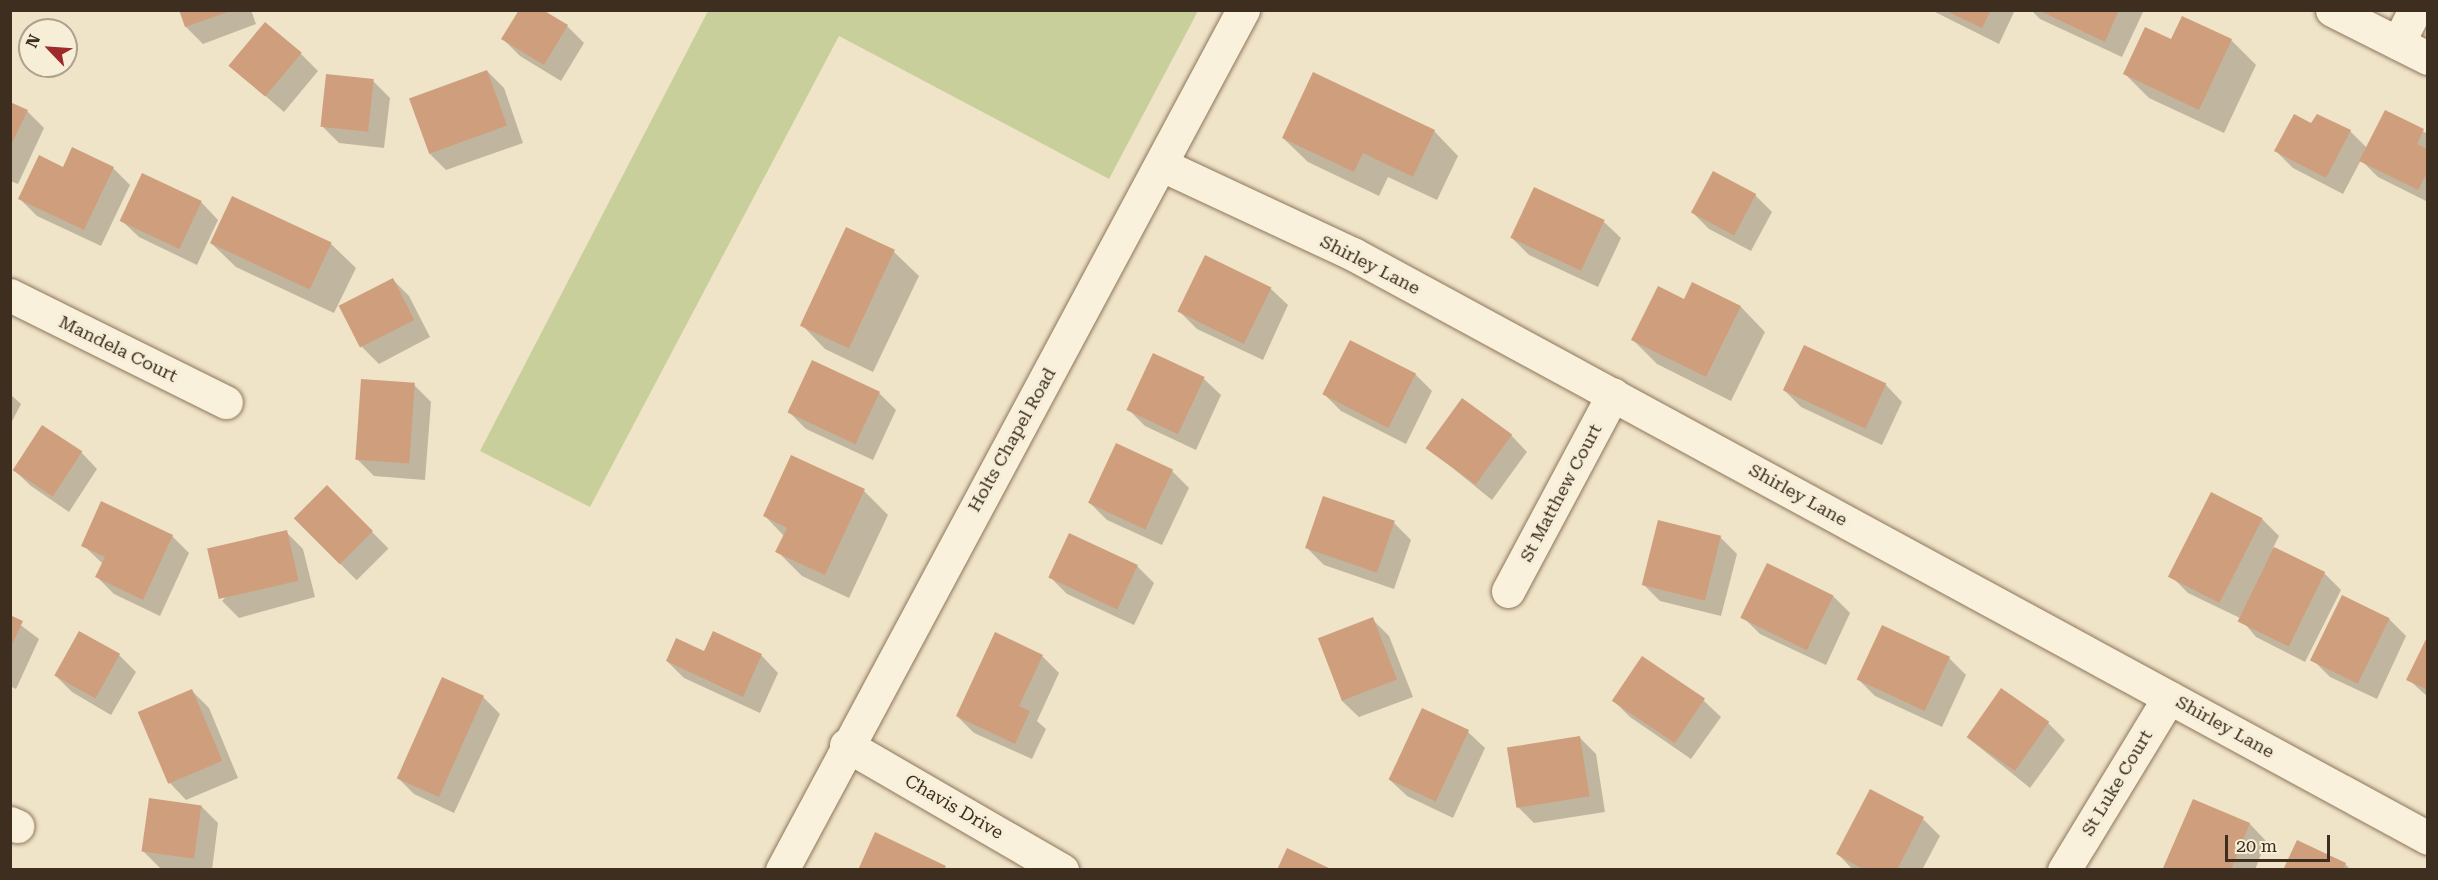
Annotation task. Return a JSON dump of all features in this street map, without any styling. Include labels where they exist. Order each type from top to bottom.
[{"type":"street","name":"Holts Chapel Road","points":[[782,870],[846,746],[1162,165],[1243,10]]},
{"type":"street","points":[[2332,10],[2427,58]]},
{"type":"street","points":[[2398,43],[2415,10]]},
{"type":"street","name":"Shirley Lane","points":[[1162,165],[1353,254],[2427,838]]},
{"type":"street","name":"Mandela Court","points":[[10,295],[226,402]]},
{"type":"street","name":"St Matthew Court","points":[[1508,591],[1613,394]]},
{"type":"street","name":"St Luke Court","points":[[2064,870],[2169,697]]},
{"type":"street","name":"Chavis Drive","points":[[846,746],[1062,870]]},
{"type":"green space","points":[[708,11],[1198,11],[1109,179],[839,36],[590,507],[480,451]]},
{"type":"building","points":[[179,10],[231,10],[231,11],[185,27]]},
{"type":"building","points":[[519,10],[543,10],[568,25],[544,65],[501,39]]},
{"type":"building","points":[[1944,10],[1991,10],[1982,28]]},
{"type":"building","points":[[2038,10],[2119,10],[2105,42]]},
{"type":"building","points":[[2182,16],[2232,39],[2199,110],[2123,74],[2145,27],[2171,39]]},
{"type":"building","points":[[265,22],[302,53],[265,97],[228,66]]},
{"type":"building","points":[[487,70],[507,125],[429,154],[409,98]]},
{"type":"building","points":[[1313,72],[1435,130],[1413,177],[1363,153],[1354,172],[1282,138]]},
{"type":"building","points":[[326,74],[374,79],[368,132],[320,127]]},
{"type":"building","points":[[10,102],[28,110],[10,147]]},
{"type":"building","points":[[2385,110],[2424,129],[2417,144],[2428,149],[2428,171],[2418,190],[2359,161]]},
{"type":"building","points":[[2294,114],[2311,123],[2317,114],[2351,130],[2326,178],[2274,151]]},
{"type":"building","points":[[72,147],[114,167],[84,230],[18,199],[39,155],[63,167]]},
{"type":"building","points":[[1713,171],[1756,194],[1734,236],[1691,212]]},
{"type":"building","points":[[142,173],[202,201],[179,249],[120,221]]},
{"type":"building","points":[[1534,187],[1605,220],[1581,271],[1510,238]]},
{"type":"building","points":[[232,196],[332,242],[310,290],[210,243]]},
{"type":"building","points":[[846,227],[895,250],[849,349],[800,326]]},
{"type":"building","points":[[1205,255],[1272,287],[1244,344],[1177,312]]},
{"type":"building","points":[[393,278],[414,320],[360,348],[339,306]]},
{"type":"building","points":[[1692,282],[1741,306],[1706,377],[1631,340],[1658,286],[1684,299]]},
{"type":"building","points":[[1350,340],[1416,374],[1388,428],[1322,394]]},
{"type":"building","points":[[1804,345],[1886,383],[1865,429],[1783,390]]},
{"type":"building","points":[[1153,353],[1205,377],[1178,434],[1126,410]]},
{"type":"building","points":[[812,360],[880,392],[855,444],[787,413]]},
{"type":"building","points":[[361,379],[415,383],[409,464],[355,460]]},
{"type":"building","points":[[1462,398],[1512,434],[1476,485],[1426,448]]},
{"type":"building","points":[[42,425],[82,451],[53,496],[13,470]]},
{"type":"building","points":[[1116,443],[1173,470],[1145,529],[1088,503]]},
{"type":"building","points":[[791,455],[865,489],[825,575],[775,552],[787,528],[763,516]]},
{"type":"building","points":[[327,485],[373,531],[340,564],[294,518]]},
{"type":"building","points":[[2211,492],[2263,518],[2220,603],[2168,577]]},
{"type":"building","points":[[1323,496],[1395,521],[1377,573],[1305,548]]},
{"type":"building","points":[[101,501],[173,535],[143,600],[95,577],[105,557],[81,546]]},
{"type":"building","points":[[1658,520],[1721,536],[1705,601],[1642,585]]},
{"type":"building","points":[[287,530],[299,581],[219,599],[207,548]]},
{"type":"building","points":[[1069,533],[1138,565],[1117,610],[1048,577]]},
{"type":"building","points":[[2274,547],[2325,572],[2289,647],[2238,622]]},
{"type":"building","points":[[1767,563],[1834,595],[1807,650],[1740,618]]},
{"type":"building","points":[[2342,595],[2390,618],[2358,684],[2310,661]]},
{"type":"building","points":[[10,615],[23,621],[10,649]]},
{"type":"building","points":[[1373,617],[1397,680],[1342,701],[1318,638]]},
{"type":"building","points":[[1882,625],[1950,657],[1925,711],[1857,679]]},
{"type":"building","points":[[79,631],[120,654],[95,698],[54,676]]},
{"type":"building","points":[[713,631],[762,654],[743,697],[666,661],[676,638],[704,651]]},
{"type":"building","points":[[995,632],[1043,655],[1019,706],[1030,711],[1015,744],[956,716]]},
{"type":"building","points":[[2428,635],[2428,690],[2406,680]]},
{"type":"building","points":[[1642,656],[1705,698],[1675,743],[1612,701]]},
{"type":"building","points":[[442,677],[484,696],[439,797],[397,778]]},
{"type":"building","points":[[2001,688],[2049,722],[2015,771],[1967,737]]},
{"type":"building","points":[[192,689],[222,761],[168,784],[138,712]]},
{"type":"building","points":[[1422,708],[1469,730],[1436,802],[1389,780]]},
{"type":"building","points":[[1580,736],[1590,796],[1516,808],[1507,748]]},
{"type":"building","points":[[1870,789],[1924,817],[1897,870],[1864,870],[1836,854]]},
{"type":"building","points":[[149,798],[201,805],[194,859],[141,851]]},
{"type":"building","points":[[2193,799],[2250,823],[2231,870],[2163,868]]},
{"type":"building","points":[[875,832],[946,866],[944,870],[858,870]]},
{"type":"building","points":[[2297,840],[2346,863],[2343,870],[2283,870]]},
{"type":"building","points":[[1287,848],[1333,870],[1277,870]]}]
